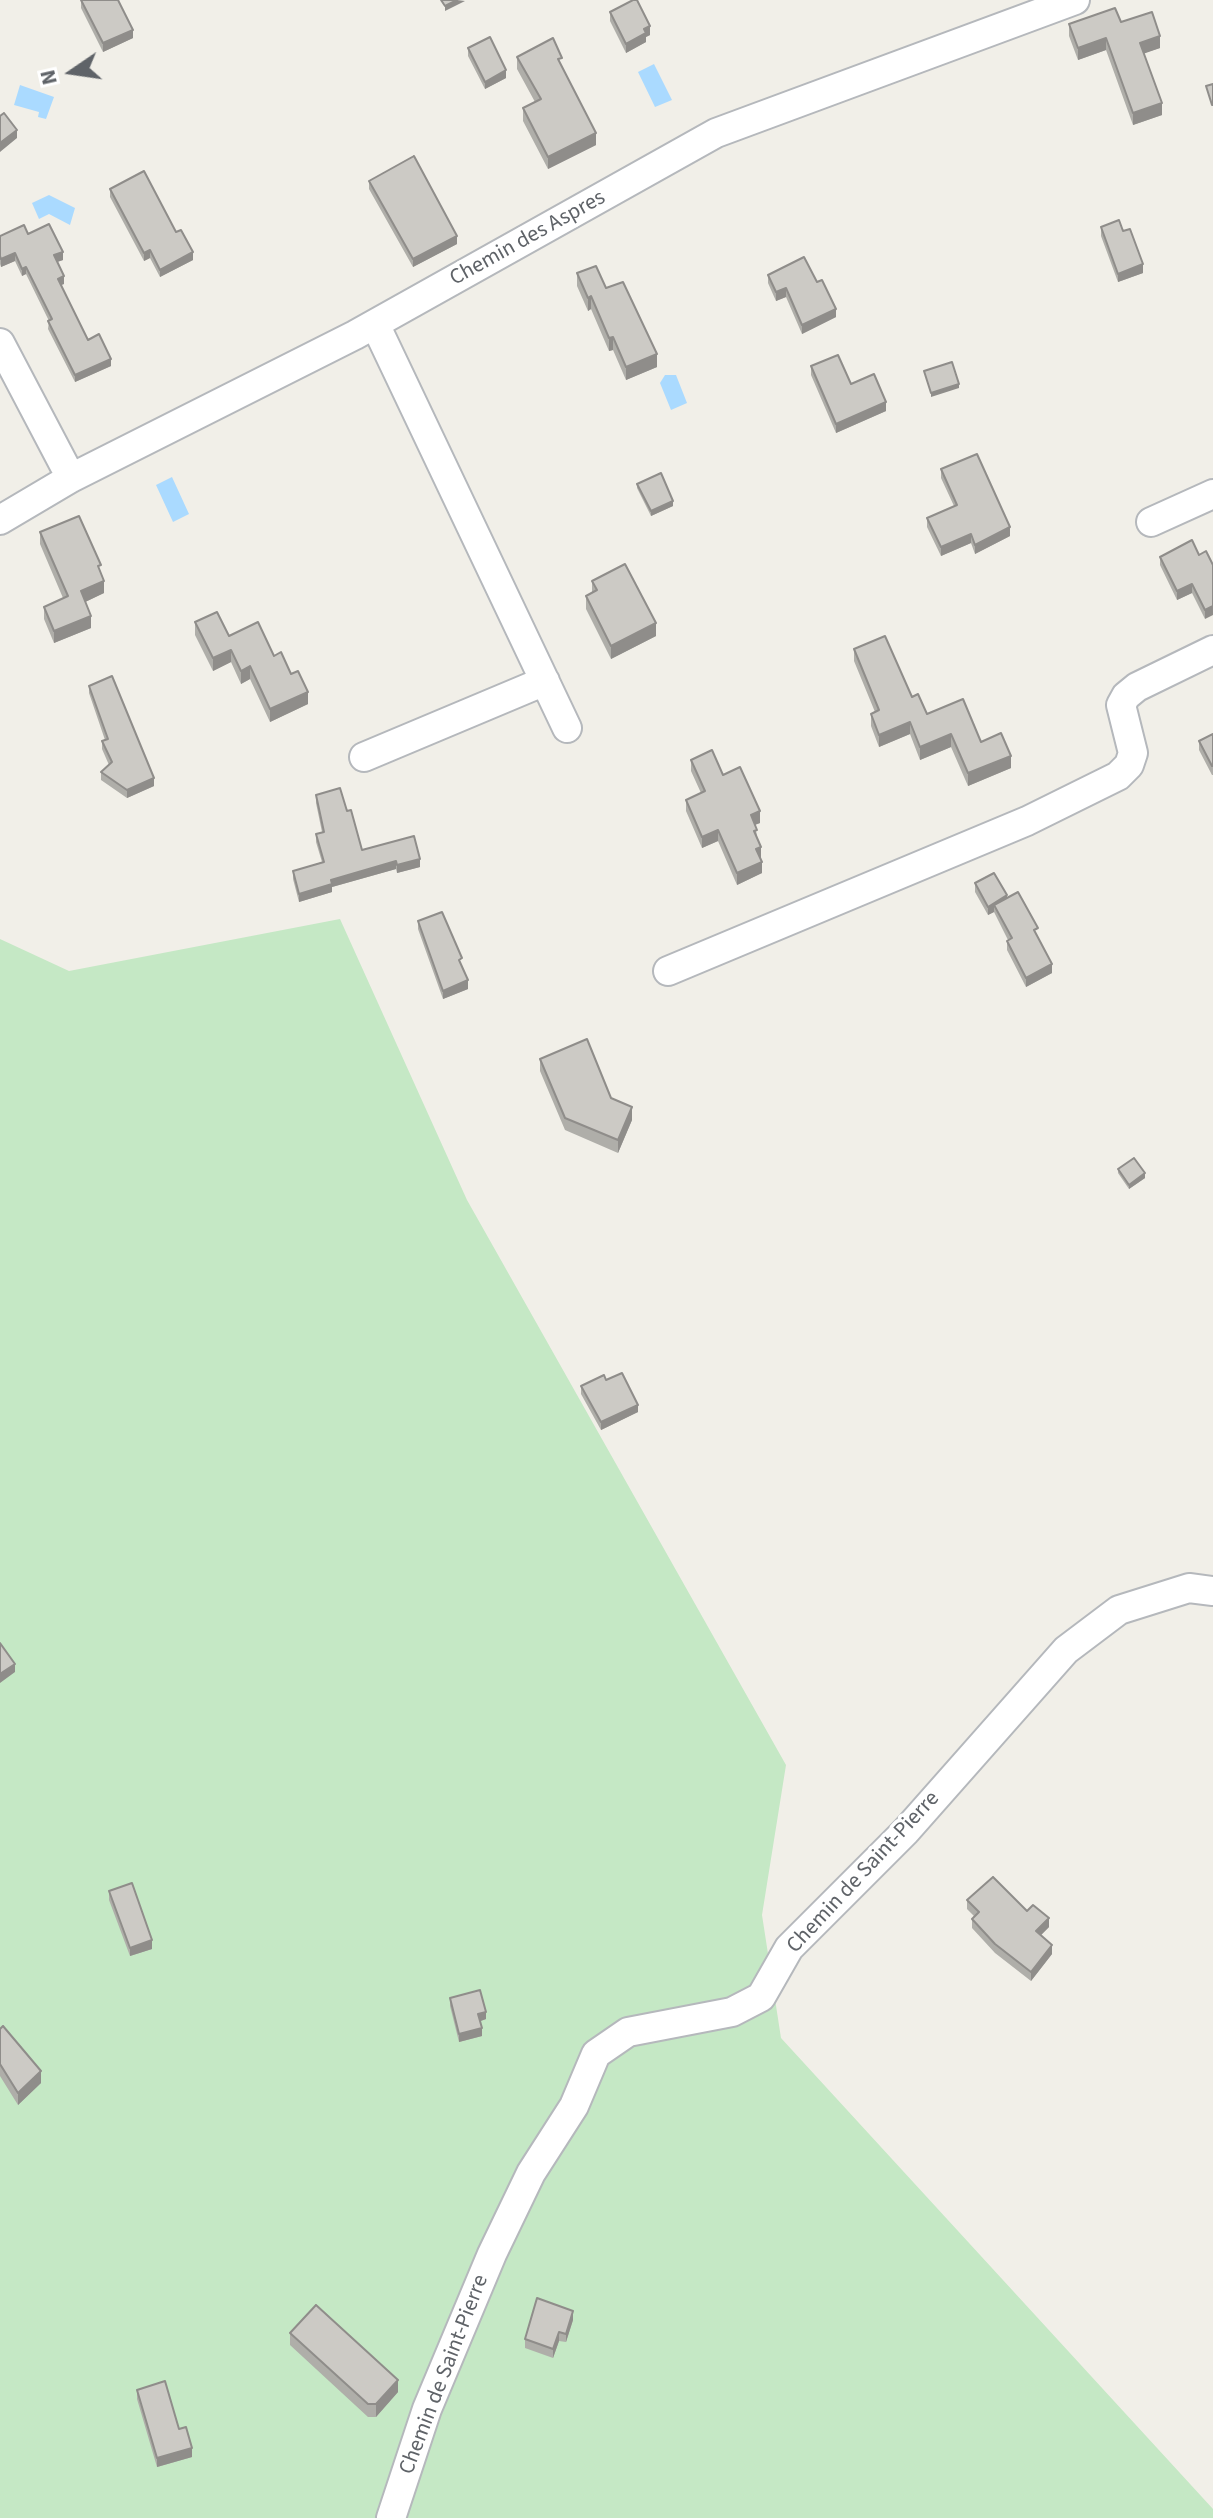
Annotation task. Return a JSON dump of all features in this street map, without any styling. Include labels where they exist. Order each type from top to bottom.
[{"type":"street","name":"Chemin des Aspres","points":[[0,520],[71,478],[375,324],[716,133],[1075,0]]},
{"type":"street","points":[[375,324],[567,728]]},
{"type":"street","points":[[0,343],[71,478]]},
{"type":"street","points":[[1151,522],[1213,494]]},
{"type":"street","points":[[668,971],[1027,821],[1118,776],[1129,765],[1133,753],[1121,705],[1126,696],[1137,687],[1213,650]]},
{"type":"street","points":[[364,757],[545,681]]},
{"type":"street","name":"Chemin de Saint-Pierre","points":[[391,2518],[427,2409],[492,2254],[531,2173],[574,2106],[596,2054],[628,2032],[732,2012],[761,1997],[789,1948],[906,1831],[1066,1650],[1119,1610],[1189,1588],[1213,1591]]},
{"type":"green space","points":[[340,919],[467,1200],[786,1765],[762,1915],[781,2038],[1213,2509],[1213,2518],[0,2518],[0,939],[69,971]]},
{"type":"water","points":[[654,64],[672,100],[655,107],[638,72]]},
{"type":"water","points":[[20,85],[54,97],[46,119],[38,117],[39,112],[14,105]]},
{"type":"water","points":[[49,195],[75,208],[70,225],[49,214],[39,219],[32,203]]},
{"type":"water","points":[[665,375],[676,375],[687,403],[671,410],[660,383]]},
{"type":"water","points":[[172,477],[189,514],[173,522],[156,485]]},
{"type":"building","points":[[81,0],[118,0],[133,30],[103,43]]},
{"type":"building","points":[[441,0],[457,0],[445,6]]},
{"type":"building","points":[[637,0],[650,26],[644,29],[646,33],[626,44],[610,12]]},
{"type":"building","points":[[1115,8],[1121,22],[1152,12],[1160,36],[1140,43],[1162,103],[1133,113],[1106,38],[1078,48],[1069,24]]},
{"type":"building","points":[[490,37],[506,70],[485,82],[468,48]]},
{"type":"building","points":[[553,38],[562,58],[558,59],[596,133],[548,157],[523,108],[541,99],[517,57]]},
{"type":"building","points":[[1213,84],[1213,105],[1212,105],[1206,86]]},
{"type":"building","points":[[4,113],[17,130],[0,143],[0,116]]},
{"type":"building","points":[[414,156],[457,236],[413,259],[369,181]]},
{"type":"building","points":[[144,171],[176,232],[181,230],[193,252],[160,270],[150,250],[144,253],[110,189]]},
{"type":"building","points":[[1119,220],[1123,231],[1130,229],[1143,264],[1118,274],[1101,227]]},
{"type":"building","points":[[49,224],[63,252],[54,255],[64,276],[58,279],[88,340],[99,334],[111,359],[75,375],[26,267],[22,269],[15,253],[1,259],[0,256],[0,236],[24,225],[28,234]]},
{"type":"building","points":[[804,257],[817,282],[822,280],[836,309],[802,325],[786,288],[776,292],[768,275]]},
{"type":"building","points":[[596,266],[606,288],[623,282],[657,354],[626,367],[577,273]]},
{"type":"building","points":[[838,355],[851,384],[874,374],[886,402],[836,424],[811,366]]},
{"type":"building","points":[[952,362],[959,384],[931,393],[924,371]]},
{"type":"building","points":[[977,454],[1010,527],[975,545],[971,534],[941,547],[927,518],[957,505],[941,469]]},
{"type":"building","points":[[661,473],[673,501],[651,511],[637,484]]},
{"type":"building","points":[[79,516],[101,565],[98,566],[104,581],[81,591],[91,616],[54,631],[44,607],[68,596],[40,532]]},
{"type":"building","points":[[1192,540],[1199,555],[1206,551],[1213,565],[1213,606],[1205,610],[1192,584],[1177,591],[1160,557]]},
{"type":"building","points":[[625,564],[656,623],[611,646],[586,596],[597,590],[592,581]]},
{"type":"building","points":[[217,612],[229,636],[258,622],[274,656],[281,652],[291,674],[298,671],[308,692],[270,709],[250,666],[241,671],[231,650],[213,658],[195,622]]},
{"type":"building","points":[[885,636],[912,697],[918,694],[927,714],[963,699],[981,742],[1001,733],[1011,756],[968,773],[951,734],[920,747],[910,722],[879,735],[871,714],[879,710],[854,649]]},
{"type":"building","points":[[112,676],[154,778],[127,790],[101,772],[112,762],[102,741],[108,739],[89,686]]},
{"type":"building","points":[[1213,734],[1213,766],[1212,766],[1199,741]]},
{"type":"building","points":[[712,750],[723,775],[740,767],[760,811],[751,815],[761,847],[756,849],[762,862],[737,873],[718,830],[702,837],[686,800],[705,791],[691,760]]},
{"type":"building","points":[[340,788],[347,811],[351,810],[362,850],[414,836],[420,859],[397,865],[396,861],[331,880],[332,884],[299,894],[293,871],[324,862],[316,834],[324,832],[316,795]]},
{"type":"building","points":[[994,873],[1007,895],[988,907],[975,883]]},
{"type":"building","points":[[1018,892],[1038,928],[1034,930],[1052,964],[1026,978],[1007,941],[1012,938],[994,905]]},
{"type":"building","points":[[442,912],[468,980],[443,991],[418,921]]},
{"type":"building","points":[[587,1039],[611,1098],[632,1107],[618,1140],[565,1118],[540,1059]]},
{"type":"building","points":[[1134,1158],[1145,1173],[1129,1185],[1118,1169]]},
{"type":"building","points":[[622,1373],[638,1405],[601,1422],[581,1386],[604,1375],[606,1380]]},
{"type":"building","points":[[0,1643],[15,1664],[0,1674]]},
{"type":"building","points":[[993,1877],[1027,1911],[1033,1905],[1049,1918],[1036,1931],[1052,1945],[1031,1972],[995,1944],[972,1919],[979,1912],[967,1900]]},
{"type":"building","points":[[132,1883],[152,1940],[130,1948],[109,1891]]},
{"type":"building","points":[[480,1990],[486,2012],[478,2014],[482,2028],[459,2034],[450,1998]]},
{"type":"building","points":[[3,2026],[41,2071],[18,2093],[0,2064],[0,2029]]},
{"type":"building","points":[[537,2298],[573,2311],[566,2334],[559,2332],[553,2349],[525,2339]]},
{"type":"building","points":[[316,2305],[398,2380],[376,2404],[368,2404],[290,2333]]},
{"type":"building","points":[[165,2381],[179,2429],[186,2427],[192,2448],[157,2458],[137,2390]]}]
